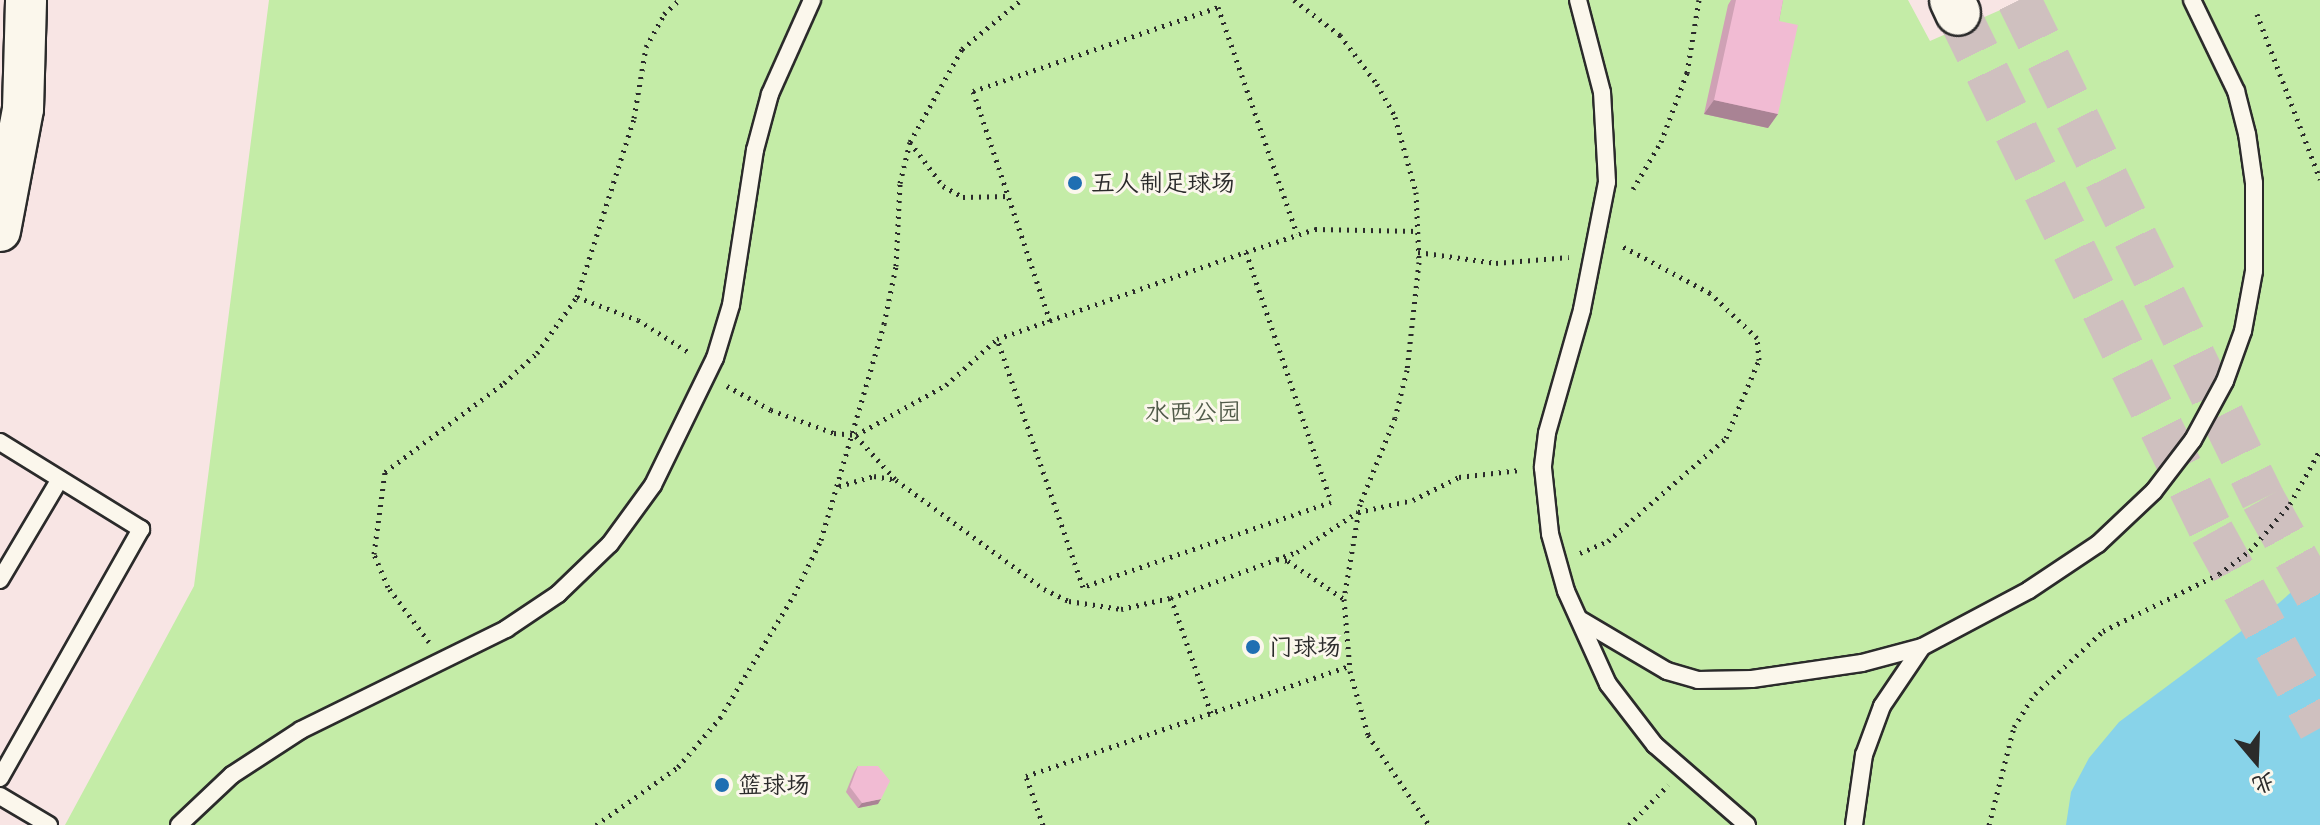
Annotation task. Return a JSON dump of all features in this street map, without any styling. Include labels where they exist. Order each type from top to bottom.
[{"type":"street","points":[[0,85],[1,0]]},
{"type":"street","points":[[0,231],[23,109],[26,0]]},
{"type":"lane","points":[[179,825],[232,775],[301,730],[445,661],[558,594],[610,544],[653,485],[709,371],[731,305],[755,150],[770,94],[812,0]]},
{"type":"lane","points":[[1578,0],[1594,55],[1607,138],[1600,234],[1556,393],[1543,468],[1544,506],[1558,563],[1608,684],[1677,766],[1747,825]]},
{"type":"lane","points":[[1579,619],[1667,671],[1698,680],[1799,674],[1922,647],[2029,590],[2098,544],[2179,459],[2211,412],[2235,357],[2254,271],[2254,183],[2236,91],[2192,0]]},
{"type":"lane","points":[[0,442],[141,529],[0,778]]},
{"type":"lane","points":[[0,580],[60,479]]},
{"type":"lane","points":[[1854,825],[1864,755],[1882,706],[1922,647]]},
{"type":"lane","points":[[0,796],[49,825]]},
{"type":"path","points":[[445,661],[388,587],[374,554],[385,472],[504,383],[537,353],[577,297],[634,118],[646,47],[664,14],[679,0]]},
{"type":"path","points":[[596,825],[678,767],[720,718],[794,595],[821,540],[856,435],[896,266],[900,183],[910,142],[962,49],[1021,0]]},
{"type":"path","points":[[1294,0],[1340,35],[1377,84],[1408,155],[1418,252],[1407,370],[1395,418],[1358,512],[1344,599],[1349,666],[1368,735],[1429,825]]},
{"type":"path","points":[[1558,563],[1608,541],[1726,438],[1759,360],[1757,338],[1710,293],[1600,234],[1661,142],[1687,73],[1699,0]]},
{"type":"path","points":[[1050,321],[973,91],[1218,7],[1297,234]]},
{"type":"path","points":[[2257,14],[2320,179]]},
{"type":"path","points":[[910,142],[943,186],[963,197],[1008,196]]},
{"type":"path","points":[[577,297],[638,320],[736,393],[771,410],[834,433],[856,435],[946,385],[997,339],[1315,229],[1418,231]]},
{"type":"path","points":[[997,339],[1083,587],[1331,502],[1246,252]]},
{"type":"path","points":[[1418,252],[1496,263],[1594,257]]},
{"type":"path","points":[[856,435],[896,480],[1044,589],[1069,601],[1121,609],[1171,598],[1276,559],[1316,542],[1358,512],[1413,500],[1459,477],[1543,468]]},
{"type":"path","points":[[1989,825],[2014,727],[2035,694],[2064,662],[2103,631],[2219,574],[2250,551],[2290,504],[2320,450]]},
{"type":"path","points":[[838,487],[874,476],[896,480]]},
{"type":"path","points":[[1276,559],[1288,561],[1344,599]]},
{"type":"path","points":[[1171,598],[1211,713]]},
{"type":"path","points":[[1043,825],[1026,776],[1349,666]]},
{"type":"path","points":[[1629,825],[1663,794],[1677,766]]},
{"type":"green space","name":"水西公园","points":[[269,0],[1908,0],[1930,41],[2023,0],[2320,0],[2320,825],[65,825],[194,586]]},
{"type":"water","points":[[2320,566],[2320,825],[2066,825],[2071,792],[2089,758],[2119,722],[2279,603]]},
{"type":"building","points":[[1736,0],[1783,0],[1779,21],[1798,25],[1778,114],[1714,100]]},
{"type":"building","points":[[858,766],[878,766],[890,781],[881,799],[862,803],[850,787]]},
{"type":"tunnel","points":[[2019,0],[2263,499],[2320,601]]},
{"type":"tunnel","points":[[1958,13],[2212,532],[2320,728]]},
{"type":"place","name":"五人制足球场","points":[[1075,183]]},
{"type":"place","name":"‌门球场‌","points":[[1253,647]]},
{"type":"place","name":"篮球场","points":[[722,785]]}]
